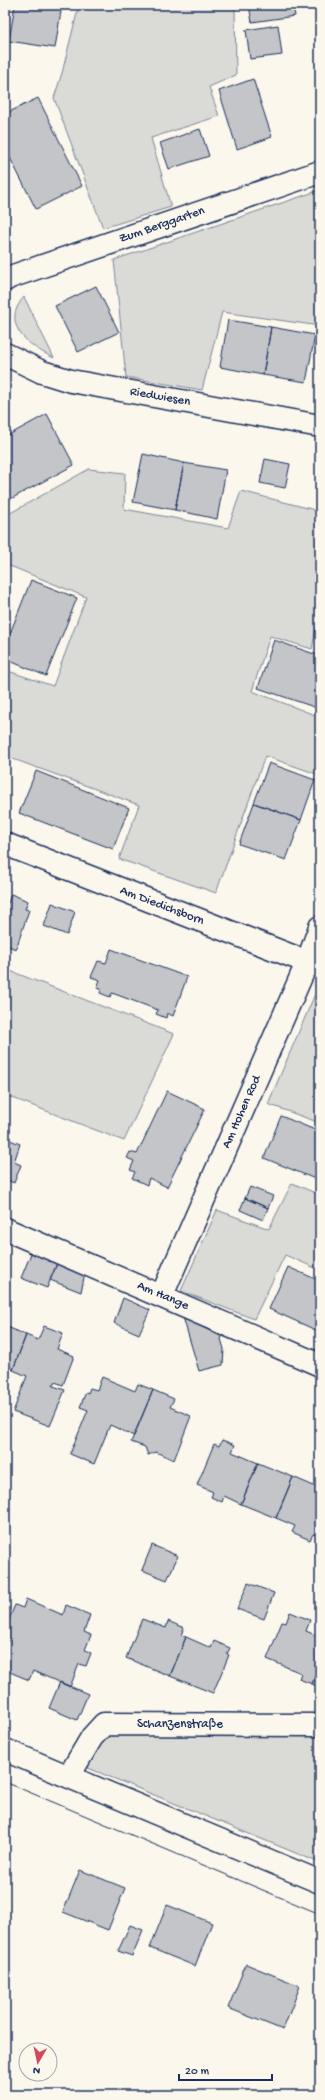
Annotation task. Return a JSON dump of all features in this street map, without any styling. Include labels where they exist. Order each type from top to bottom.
[{"type":"street","name":"Zum Berggarten","points":[[5,280],[10,277],[320,172]]},
{"type":"street","name":"Riedwiesen","points":[[5,354],[42,372],[71,381],[320,426]]},
{"type":"street","name":"Am Diedichsborn","points":[[5,844],[314,965]]},
{"type":"street","name":"Am Hohen Rod","points":[[162,1295],[314,965],[320,927]]},
{"type":"street","name":"Am Hange","points":[[5,1229],[162,1295],[320,1365]]},
{"type":"street","name":"Schanzenstraße","points":[[68,1776],[92,1737],[104,1724],[320,1725]]},
{"type":"street","points":[[5,1750],[320,1882]]},
{"type":"shaded area","points":[[79,5],[235,5],[236,75],[209,87],[219,116],[151,138],[171,207],[103,228],[54,98],[62,73]]},
{"type":"shaded area","points":[[320,190],[320,326],[222,312],[202,390],[126,377],[114,260]]},
{"type":"shaded area","points":[[24,297],[54,358],[27,341],[20,333],[16,325],[15,316],[17,307]]},
{"type":"shaded area","points":[[89,469],[125,473],[124,509],[228,528],[241,491],[315,510],[320,516],[320,609],[312,649],[270,636],[252,691],[320,717],[320,775],[265,756],[216,893],[119,859],[139,805],[5,756],[5,670],[53,686],[86,597],[5,564],[5,516]]},
{"type":"shaded area","points":[[5,969],[174,1034],[124,1141],[5,1095]]},
{"type":"shaded area","points":[[318,987],[320,987],[320,1123],[268,1104]]},
{"type":"shaded area","points":[[292,1183],[320,1195],[320,1270],[285,1255],[254,1319],[181,1291],[217,1210],[269,1229]]},
{"type":"shaded area","points":[[108,1728],[320,1730],[320,1863],[81,1765]]},
{"type":"building","points":[[15,5],[62,5],[55,48],[9,41]]},
{"type":"building","points":[[249,5],[293,5],[295,16],[252,22]]},
{"type":"building","points":[[278,25],[282,55],[250,59],[246,30]]},
{"type":"building","points":[[253,79],[272,137],[237,149],[219,91]]},
{"type":"building","points":[[38,98],[82,186],[36,209],[5,148],[5,114]]},
{"type":"building","points":[[200,129],[209,156],[169,169],[160,143]]},
{"type":"building","points":[[96,286],[119,332],[78,352],[55,306]]},
{"type":"building","points":[[228,320],[271,327],[263,375],[220,367]]},
{"type":"building","points":[[271,327],[315,335],[306,382],[263,375]]},
{"type":"building","points":[[47,414],[74,465],[5,502],[5,437]]},
{"type":"building","points":[[143,454],[184,463],[175,510],[133,502]]},
{"type":"building","points":[[265,459],[290,464],[285,488],[260,483]]},
{"type":"building","points":[[184,463],[226,470],[217,519],[175,510]]},
{"type":"building","points":[[31,580],[77,598],[46,676],[5,659],[5,646]]},
{"type":"building","points":[[274,640],[320,656],[320,709],[258,688]]},
{"type":"building","points":[[269,763],[315,780],[301,820],[254,803]]},
{"type":"building","points":[[36,771],[129,808],[113,849],[19,813]]},
{"type":"building","points":[[254,803],[301,820],[286,860],[239,844]]},
{"type":"building","points":[[11,894],[28,901],[25,909],[29,910],[16,949],[5,945],[5,902],[8,903]]},
{"type":"building","points":[[52,903],[75,912],[67,935],[44,926]]},
{"type":"building","points":[[111,949],[187,977],[173,1016],[167,1013],[166,1018],[156,1014],[158,1010],[112,993],[110,997],[100,993],[101,989],[97,988],[100,980],[91,977],[98,961],[106,963]]},
{"type":"building","points":[[167,1091],[205,1109],[167,1187],[149,1178],[147,1185],[132,1178],[135,1172],[130,1170],[134,1161],[127,1158],[130,1152],[137,1154]]},
{"type":"building","points":[[281,1116],[320,1132],[320,1181],[264,1158]]},
{"type":"building","points":[[5,1138],[20,1144],[14,1162],[21,1165],[14,1183],[7,1180],[5,1184]]},
{"type":"building","points":[[250,1187],[273,1196],[268,1208],[245,1198]]},
{"type":"building","points":[[245,1198],[268,1208],[263,1220],[240,1210]]},
{"type":"building","points":[[32,1251],[58,1261],[47,1288],[21,1278]]},
{"type":"building","points":[[58,1261],[85,1273],[81,1292],[50,1280]]},
{"type":"building","points":[[288,1267],[320,1281],[320,1332],[269,1309]]},
{"type":"building","points":[[123,1298],[150,1310],[139,1334],[114,1323]]},
{"type":"building","points":[[183,1317],[222,1337],[221,1339],[224,1349],[223,1365],[199,1371]]},
{"type":"building","points":[[5,1326],[26,1335],[13,1370],[5,1366]]},
{"type":"building","points":[[44,1326],[63,1333],[57,1349],[74,1356],[63,1385],[55,1382],[53,1386],[65,1390],[50,1426],[13,1412],[27,1376],[13,1370],[26,1335],[38,1340]]},
{"type":"building","points":[[102,1377],[135,1391],[138,1384],[153,1390],[134,1436],[110,1425],[94,1464],[70,1454],[88,1410],[80,1407],[86,1392],[88,1393],[90,1388],[97,1390]]},
{"type":"building","points":[[153,1390],[174,1399],[170,1407],[191,1416],[174,1460],[156,1452],[148,1455],[145,1447],[131,1442]]},
{"type":"building","points":[[222,1440],[235,1445],[232,1452],[258,1463],[241,1504],[224,1496],[222,1502],[211,1497],[213,1492],[197,1485],[214,1444],[219,1446]]},
{"type":"building","points":[[258,1463],[293,1477],[276,1518],[241,1504]]},
{"type":"building","points":[[293,1477],[316,1487],[320,1479],[320,1536],[313,1534],[310,1540],[292,1532],[295,1526],[276,1518]]},
{"type":"building","points":[[152,1545],[178,1556],[167,1580],[142,1570]]},
{"type":"building","points":[[248,1583],[274,1593],[264,1619],[237,1609]]},
{"type":"building","points":[[26,1599],[63,1615],[66,1605],[90,1615],[84,1632],[91,1635],[85,1650],[91,1653],[86,1666],[79,1664],[70,1687],[33,1671],[29,1680],[5,1670],[5,1629],[15,1605],[23,1608]]},
{"type":"building","points":[[290,1612],[310,1620],[306,1631],[320,1637],[320,1664],[312,1684],[299,1679],[301,1673],[267,1659],[282,1622],[286,1623]]},
{"type":"building","points":[[142,1619],[166,1628],[168,1621],[184,1628],[181,1635],[186,1637],[170,1676],[126,1658]]},
{"type":"building","points":[[186,1637],[211,1648],[214,1641],[230,1648],[227,1654],[229,1655],[213,1693],[170,1676]]},
{"type":"building","points":[[320,1664],[320,1687],[312,1684]]},
{"type":"building","points":[[60,1682],[88,1694],[77,1720],[49,1708]]},
{"type":"building","points":[[80,1870],[125,1888],[108,1930],[63,1912]]},
{"type":"building","points":[[167,1905],[212,1923],[195,1966],[150,1948]]},
{"type":"building","points":[[130,1925],[143,1930],[132,1956],[118,1951]]},
{"type":"building","points":[[246,1964],[300,1986],[283,2030],[228,2008]]},
{"type":"tram line","points":[[5,1782],[320,1914]]}]
